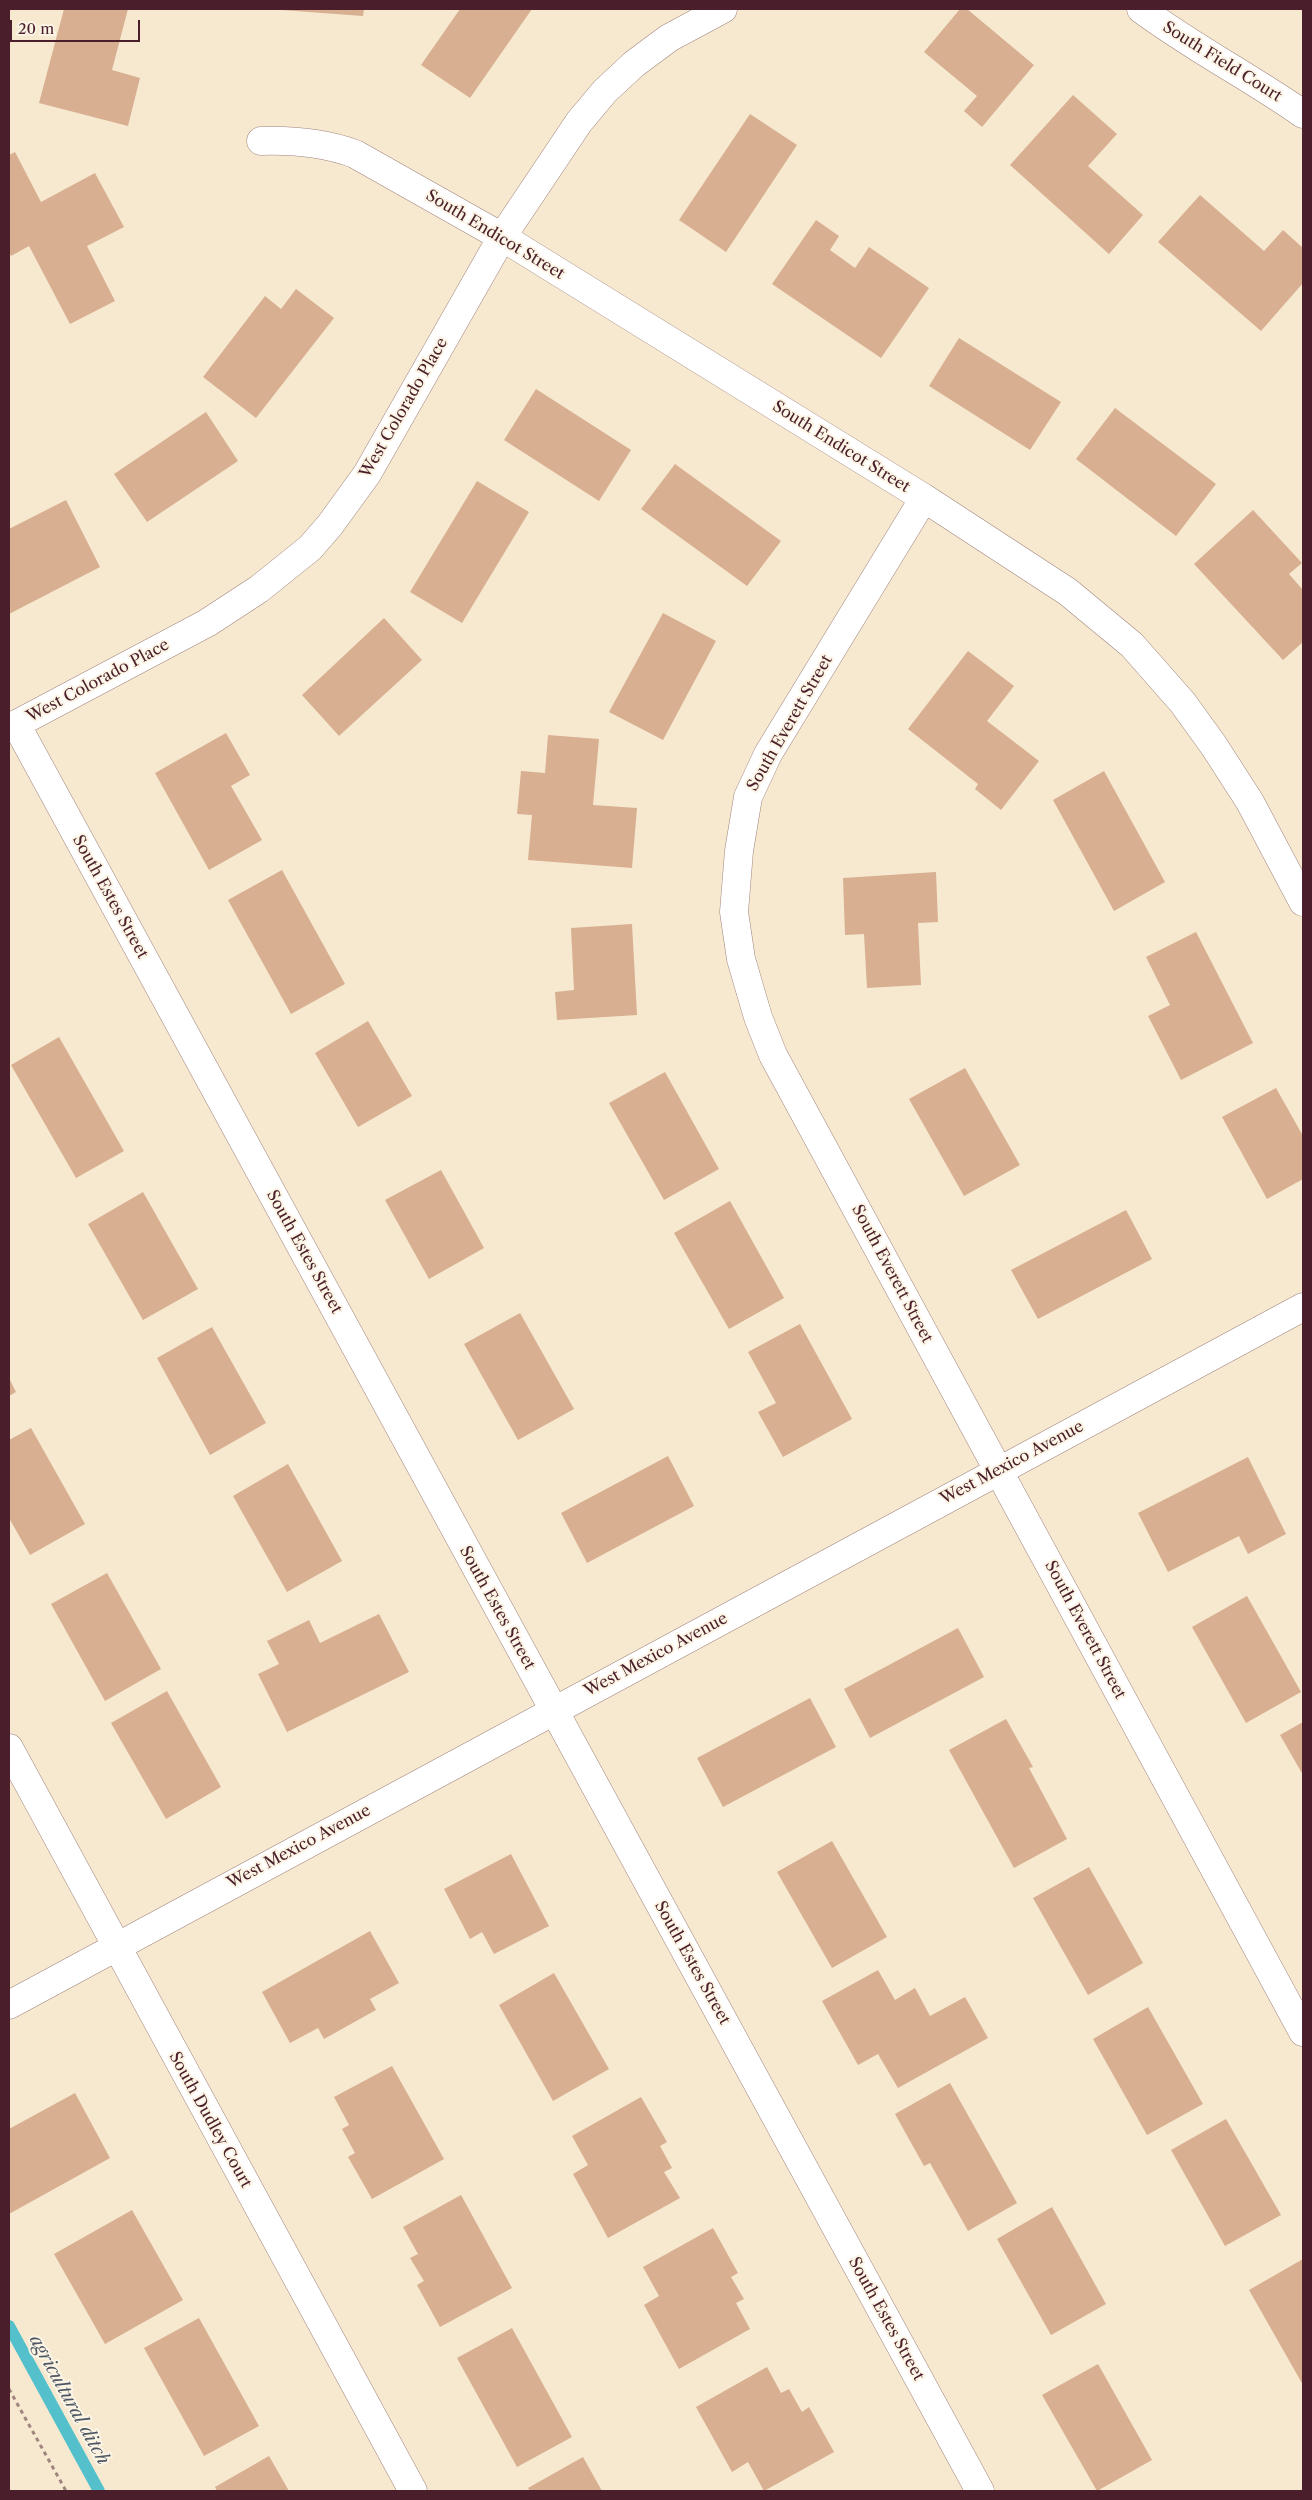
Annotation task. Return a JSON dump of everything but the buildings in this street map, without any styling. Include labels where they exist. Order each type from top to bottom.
[{"type":"street","name":"West Colorado Place","points":[[12,726],[207,623],[260,589],[310,548],[330,525],[367,474],[502,237],[579,122],[605,91],[634,64],[669,38],[723,9]]},
{"type":"street","name":"South Field Court","points":[[1140,9],[1162,25],[1265,88],[1303,114]]},
{"type":"street","name":"South Endicot Street","points":[[261,141],[290,140],[337,147],[355,154],[502,237],[924,498],[1068,592],[1132,645],[1183,703],[1214,746],[1250,802],[1303,902]]},
{"type":"street","name":"South Everett Street","points":[[924,498],[768,754],[748,797],[738,851],[734,912],[741,959],[758,1017],[773,1055],[1303,2032]]},
{"type":"street","name":"South Estes Street","points":[[12,726],[980,2491]]},
{"type":"street","name":"West Mexico Avenue","points":[[9,2005],[115,1946],[1303,1307]]},
{"type":"street","name":"South Dudley Court","points":[[9,1748],[413,2491]]},
{"type":"path","points":[[9,2389],[66,2491]]},
{"type":"waterway","name":"agricultural ditch","points":[[9,2326],[99,2491]]}]
